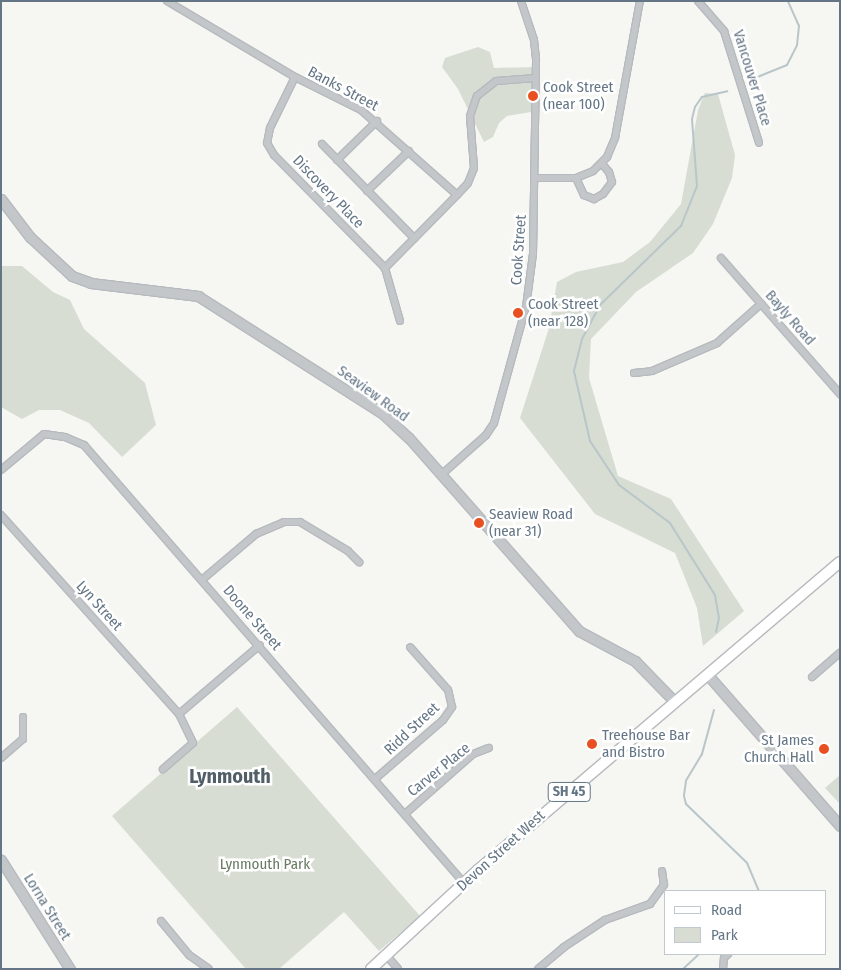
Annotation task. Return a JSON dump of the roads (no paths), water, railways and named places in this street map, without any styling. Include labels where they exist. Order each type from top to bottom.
[{"type":"main road","name":"Devon Street West","points":[[371,969],[464,883],[674,701],[840,562]]},
{"type":"street","name":"Banks Street","points":[[167,1],[295,77],[377,121],[457,195]]},
{"type":"street","name":"Cook Street","points":[[441,474],[486,436],[500,410],[532,275],[536,78],[534,40],[521,1]]},
{"type":"street","points":[[535,178],[576,178],[602,164],[615,138],[640,1]]},
{"type":"street","name":"Vancouver Place","points":[[698,1],[724,31],[758,143]]},
{"type":"street","name":"Discovery Place","points":[[295,77],[270,128],[267,143],[274,155],[385,268],[400,321]]},
{"type":"street","points":[[385,268],[468,183],[474,168],[470,116],[477,96],[496,81],[536,78]]},
{"type":"street","points":[[338,160],[377,121]]},
{"type":"street","points":[[322,144],[414,238]]},
{"type":"street","points":[[368,191],[409,151]]},
{"type":"street","points":[[576,178],[584,195],[594,199],[603,194],[612,182],[609,172],[602,164]]},
{"type":"street","name":"Seaview Road","points":[[1,199],[30,237],[72,276],[91,282],[188,293],[208,301],[383,414],[441,474],[579,631],[635,661],[674,701]]},
{"type":"street","name":"Bayly Road","points":[[721,258],[840,394]]},
{"type":"street","points":[[634,372],[652,371],[717,343],[761,304]]},
{"type":"street","name":"Doone Street","points":[[1,470],[41,436],[58,435],[79,442],[260,645],[406,813],[464,883]]},
{"type":"street","name":"Lyn Street","points":[[1,514],[179,714],[194,743],[163,769]]},
{"type":"street","points":[[203,580],[256,534],[284,522],[300,522],[348,551],[360,562]]},
{"type":"street","points":[[179,714],[260,645]]},
{"type":"street","name":"Ridd Street","points":[[375,779],[444,720],[452,708],[448,690],[410,647]]},
{"type":"street","points":[[812,677],[840,653]]},
{"type":"street","points":[[707,674],[840,826]]},
{"type":"street","points":[[1,758],[23,739],[23,718]]},
{"type":"street","name":"Carver Place","points":[[406,813],[473,754],[489,748]]},
{"type":"street","name":"Lorna Street","points":[[1,860],[70,969]]},
{"type":"street","points":[[538,969],[604,920],[650,904],[664,885],[662,872]]},
{"type":"street","points":[[161,921],[188,955],[209,969]]},
{"type":"street","points":[[723,969],[728,955]]},
{"type":"street","points":[[386,956],[398,969]]},
{"type":"waterway","points":[[750,80],[787,65],[797,45],[799,26],[788,1]]},
{"type":"waterway","points":[[716,632],[719,618],[715,595],[670,523],[619,485],[590,441],[574,371],[582,339],[601,304],[681,226],[697,186],[692,119],[695,107],[702,97],[727,91]]},
{"type":"waterway","points":[[714,710],[702,754],[686,781],[684,796],[686,804],[747,863],[759,890]]},
{"type":"waterway","points":[[683,969],[698,955]]},
{"type":"place","name":"Cook Street (near 100)","points":[[533,96]]},
{"type":"place","name":"Cook Street (near 128)","points":[[518,313]]},
{"type":"place","name":"Seaview Road (near 31)","points":[[479,523]]},
{"type":"place","name":"Treehouse Bar and Bistro","points":[[592,744]]},
{"type":"place","name":"St James Church Hall","points":[[824,749]]},
{"type":"district","name":"Lynmouth","points":[[230,776]]},
{"type":"park label","name":"Lynmouth Park","points":[[265,865]]}]
